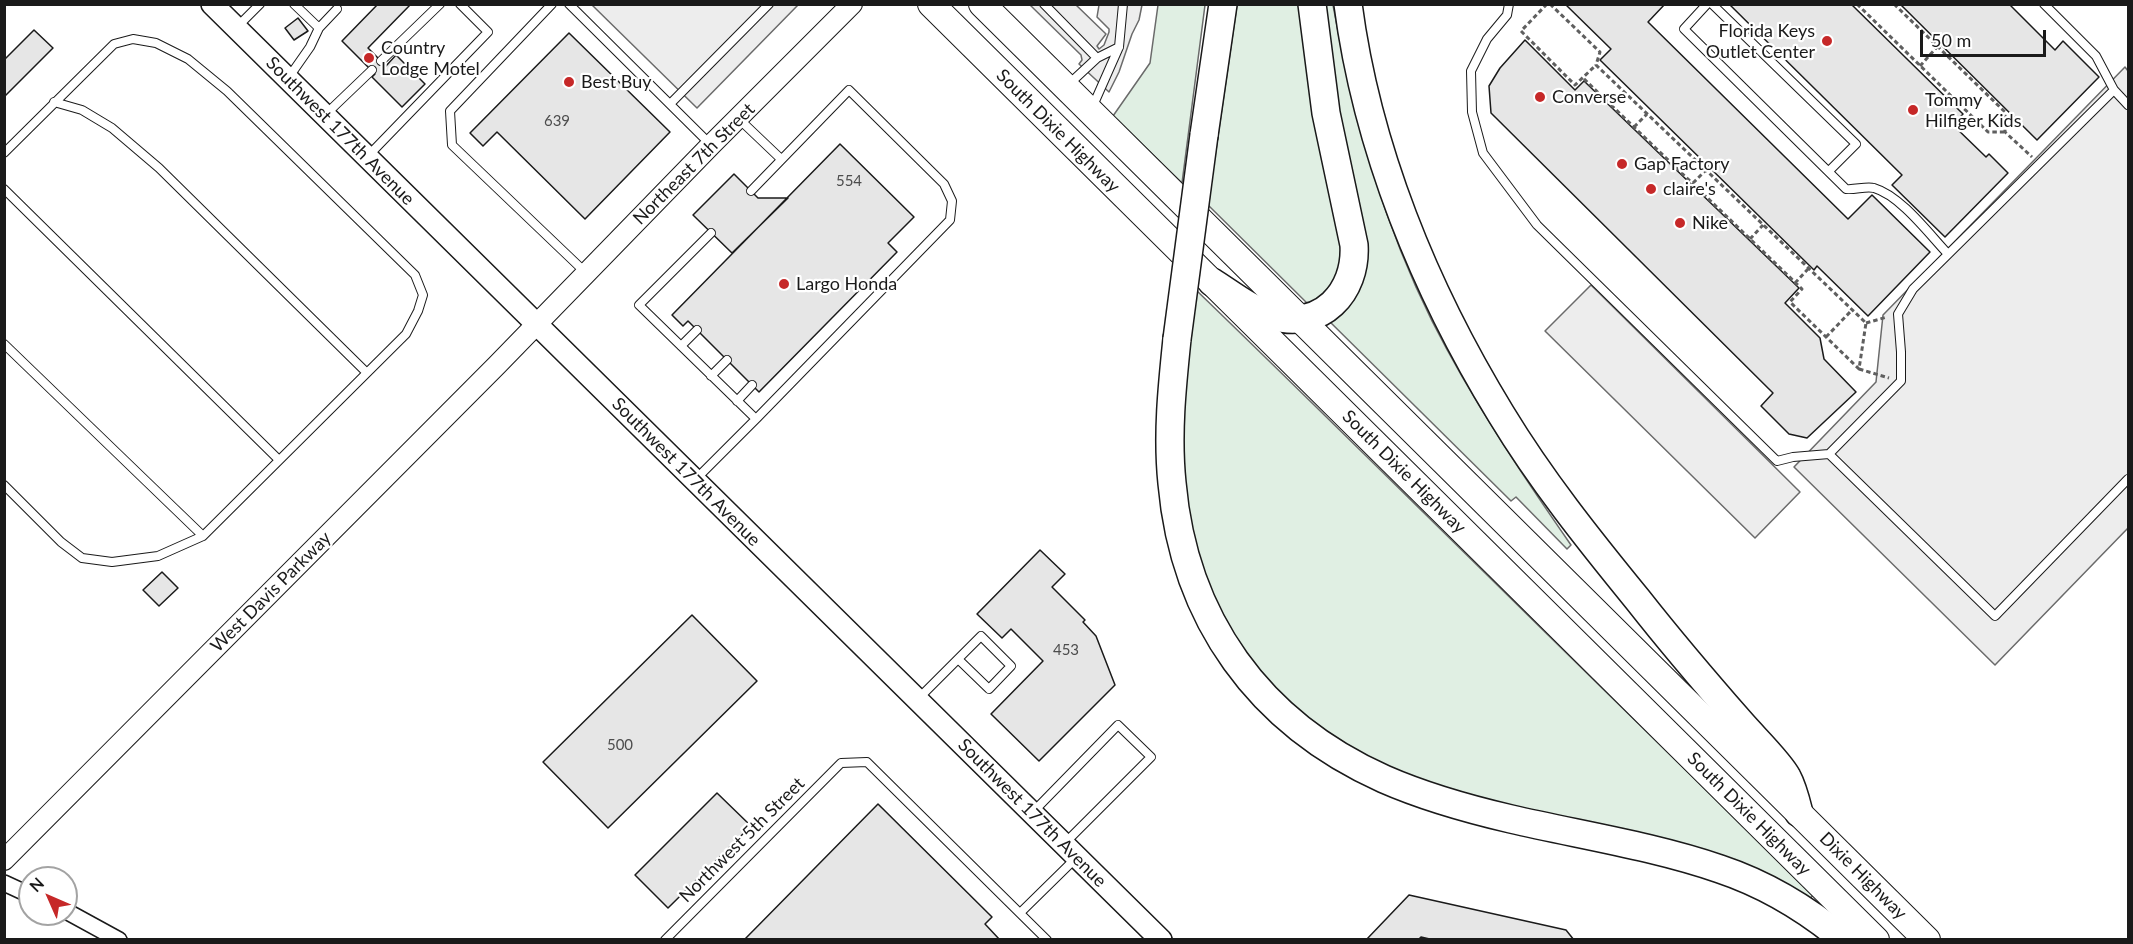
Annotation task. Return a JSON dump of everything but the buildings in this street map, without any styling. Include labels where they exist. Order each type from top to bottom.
[{"type":"highway","name":"South Dixie Highway","points":[[931,4],[1876,939]]},
{"type":"highway","name":"South Dixie Highway","points":[[982,4],[1799,813]]},
{"type":"highway","points":[[1223,4],[1178,339],[1171,400],[1170,456],[1174,505],[1184,554],[1198,595],[1216,630],[1241,669],[1282,713],[1325,747],[1386,780],[1462,806],[1680,857],[1722,870],[1760,886],[1795,905],[1844,939]]},
{"type":"highway","points":[[1212,282],[1262,312],[1274,317],[1299,319],[1321,311],[1340,297],[1351,279],[1355,256],[1352,232],[1326,112],[1312,4]]},
{"type":"highway","points":[[1348,4],[1375,132],[1395,192],[1425,269],[1470,362],[1518,441],[1585,536],[1787,776],[1799,813]]},
{"type":"highway","name":"Dixie Highway","points":[[1799,813],[1927,939]]},
{"type":"main road","name":"Southwest 177th Avenue","points":[[212,4],[1161,939]]},
{"type":"street","name":"Northeast 7th Street","points":[[537,323],[852,4]]},
{"type":"street","name":"West Davis Parkway","points":[[4,860],[537,323]]},
{"type":"street","points":[[4,884],[18,890]]},
{"type":"street","points":[[78,917],[119,939]]},
{"type":"lane","points":[[236,28],[260,4]]},
{"type":"lane","points":[[294,4],[319,28]]},
{"type":"lane","points":[[381,61],[440,4]]},
{"type":"lane","points":[[367,157],[488,32],[460,4]]},
{"type":"lane","points":[[552,4],[450,111],[452,145],[586,273]]},
{"type":"lane","points":[[569,4],[711,145]]},
{"type":"lane","points":[[670,104],[769,4]]},
{"type":"lane","points":[[1044,4],[1097,58]]},
{"type":"lane","points":[[1091,112],[1119,47],[1123,4]]},
{"type":"lane","points":[[1509,4],[1507,15],[1487,39],[1472,71],[1472,112],[1483,153],[1538,225],[1777,461],[1793,457],[1829,454],[1901,381],[1902,352],[1898,314],[1913,289],[2114,90]]},
{"type":"lane","points":[[1707,4],[1684,29],[1846,189],[1871,187],[1884,192],[1898,203],[1948,254]]},
{"type":"lane","points":[[1712,4],[1856,144],[1829,171]]},
{"type":"lane","points":[[2044,4],[2097,56],[2114,90],[2128,105]]},
{"type":"lane","points":[[288,79],[310,47],[319,28],[337,9]]},
{"type":"lane","points":[[4,153],[114,44],[133,39],[156,43],[188,59],[227,91],[415,275],[423,295],[418,311],[406,334],[202,536],[158,556],[112,562],[82,558],[61,542],[4,485]]},
{"type":"lane","points":[[1065,87],[1097,58],[1119,47]]},
{"type":"lane","points":[[324,115],[372,70]]},
{"type":"lane","points":[[695,480],[950,220],[952,201],[944,183],[849,90],[751,191]]},
{"type":"lane","points":[[54,102],[82,110],[112,128],[159,168],[366,372]]},
{"type":"lane","points":[[740,119],[781,159]]},
{"type":"lane","points":[[4,189],[279,460]]},
{"type":"lane","points":[[711,232],[639,305],[756,419]]},
{"type":"lane","points":[[681,346],[697,330]]},
{"type":"lane","points":[[4,344],[202,536]]},
{"type":"lane","points":[[711,376],[727,360]]},
{"type":"lane","points":[[737,401],[752,385]]},
{"type":"lane","points":[[1829,454],[1995,616],[2128,479]]},
{"type":"lane","points":[[917,700],[958,659],[981,636],[1011,666],[989,689],[958,659]]},
{"type":"lane","points":[[1032,813],[1118,725],[1151,757],[1020,912],[1041,938]]},
{"type":"lane","name":"Northwest 5th Street","points":[[664,939],[841,763],[867,762],[1020,912]]},
{"type":"path","points":[[1549,4],[1600,52],[1596,65],[1575,85],[1521,31],[1549,4]]},
{"type":"path","points":[[1857,4],[1988,132],[2005,132],[2039,164]]},
{"type":"path","points":[[1894,4],[2005,112],[2005,132]]},
{"type":"path","points":[[1920,66],[1938,47]]},
{"type":"path","points":[[1596,65],[1866,324]]},
{"type":"path","points":[[1583,78],[1802,289],[1790,302],[1859,369],[1901,381]]},
{"type":"path","points":[[1634,127],[1647,114]]},
{"type":"path","points":[[1693,183],[1706,170]]},
{"type":"path","points":[[1750,239],[1763,225]]},
{"type":"path","points":[[1795,283],[1808,269]]},
{"type":"path","points":[[1826,337],[1852,310]]},
{"type":"path","points":[[1866,324],[1898,314]]},
{"type":"path","points":[[1859,369],[1866,324]]},
{"type":"green space","points":[[1158,5],[1205,5],[1182,183],[1113,116],[1150,63]]},
{"type":"green space","points":[[1237,5],[1306,5],[1346,270],[1312,308],[1208,205]]},
{"type":"green space","points":[[1323,5],[1333,5],[1350,86],[1371,166],[1414,283],[1447,350],[1480,408],[1571,545],[1567,549],[1516,497],[1511,501],[1326,318],[1336,314],[1347,166]]},
{"type":"green space","points":[[1196,290],[1814,894],[1807,902],[1571,825],[1391,773],[1300,717],[1241,653],[1196,561],[1183,481],[1183,404]]},
{"type":"shaded area","points":[[592,5],[798,5],[697,108]]},
{"type":"shaded area","points":[[1030,5],[1076,5],[1106,34],[1097,46],[1099,49],[1104,45],[1109,29],[1097,17],[1099,5],[1142,5],[1139,20],[1109,92],[1079,64],[1082,60],[1081,55]]},
{"type":"shaded area","points":[[2125,67],[2128,71],[2128,528],[1995,665],[1794,467],[1876,382],[1883,315]]},
{"type":"shaded area","points":[[1591,285],[1800,492],[1755,538],[1545,331]]},
{"type":"place","name":"Florida Keys Outlet Center","points":[[1827,41]]},
{"type":"place","name":"Country Lodge Motel","points":[[369,58]]},
{"type":"place","name":"Best Buy","points":[[569,82]]},
{"type":"place","name":"Converse","points":[[1540,97]]},
{"type":"place","name":"Tommy Hilfiger Kids","points":[[1913,110]]},
{"type":"place","name":"Gap Factory","points":[[1622,164]]},
{"type":"place","name":"claire's","points":[[1651,189]]},
{"type":"place","name":"Nike","points":[[1680,223]]},
{"type":"place","name":"Largo Honda","points":[[784,284]]}]
